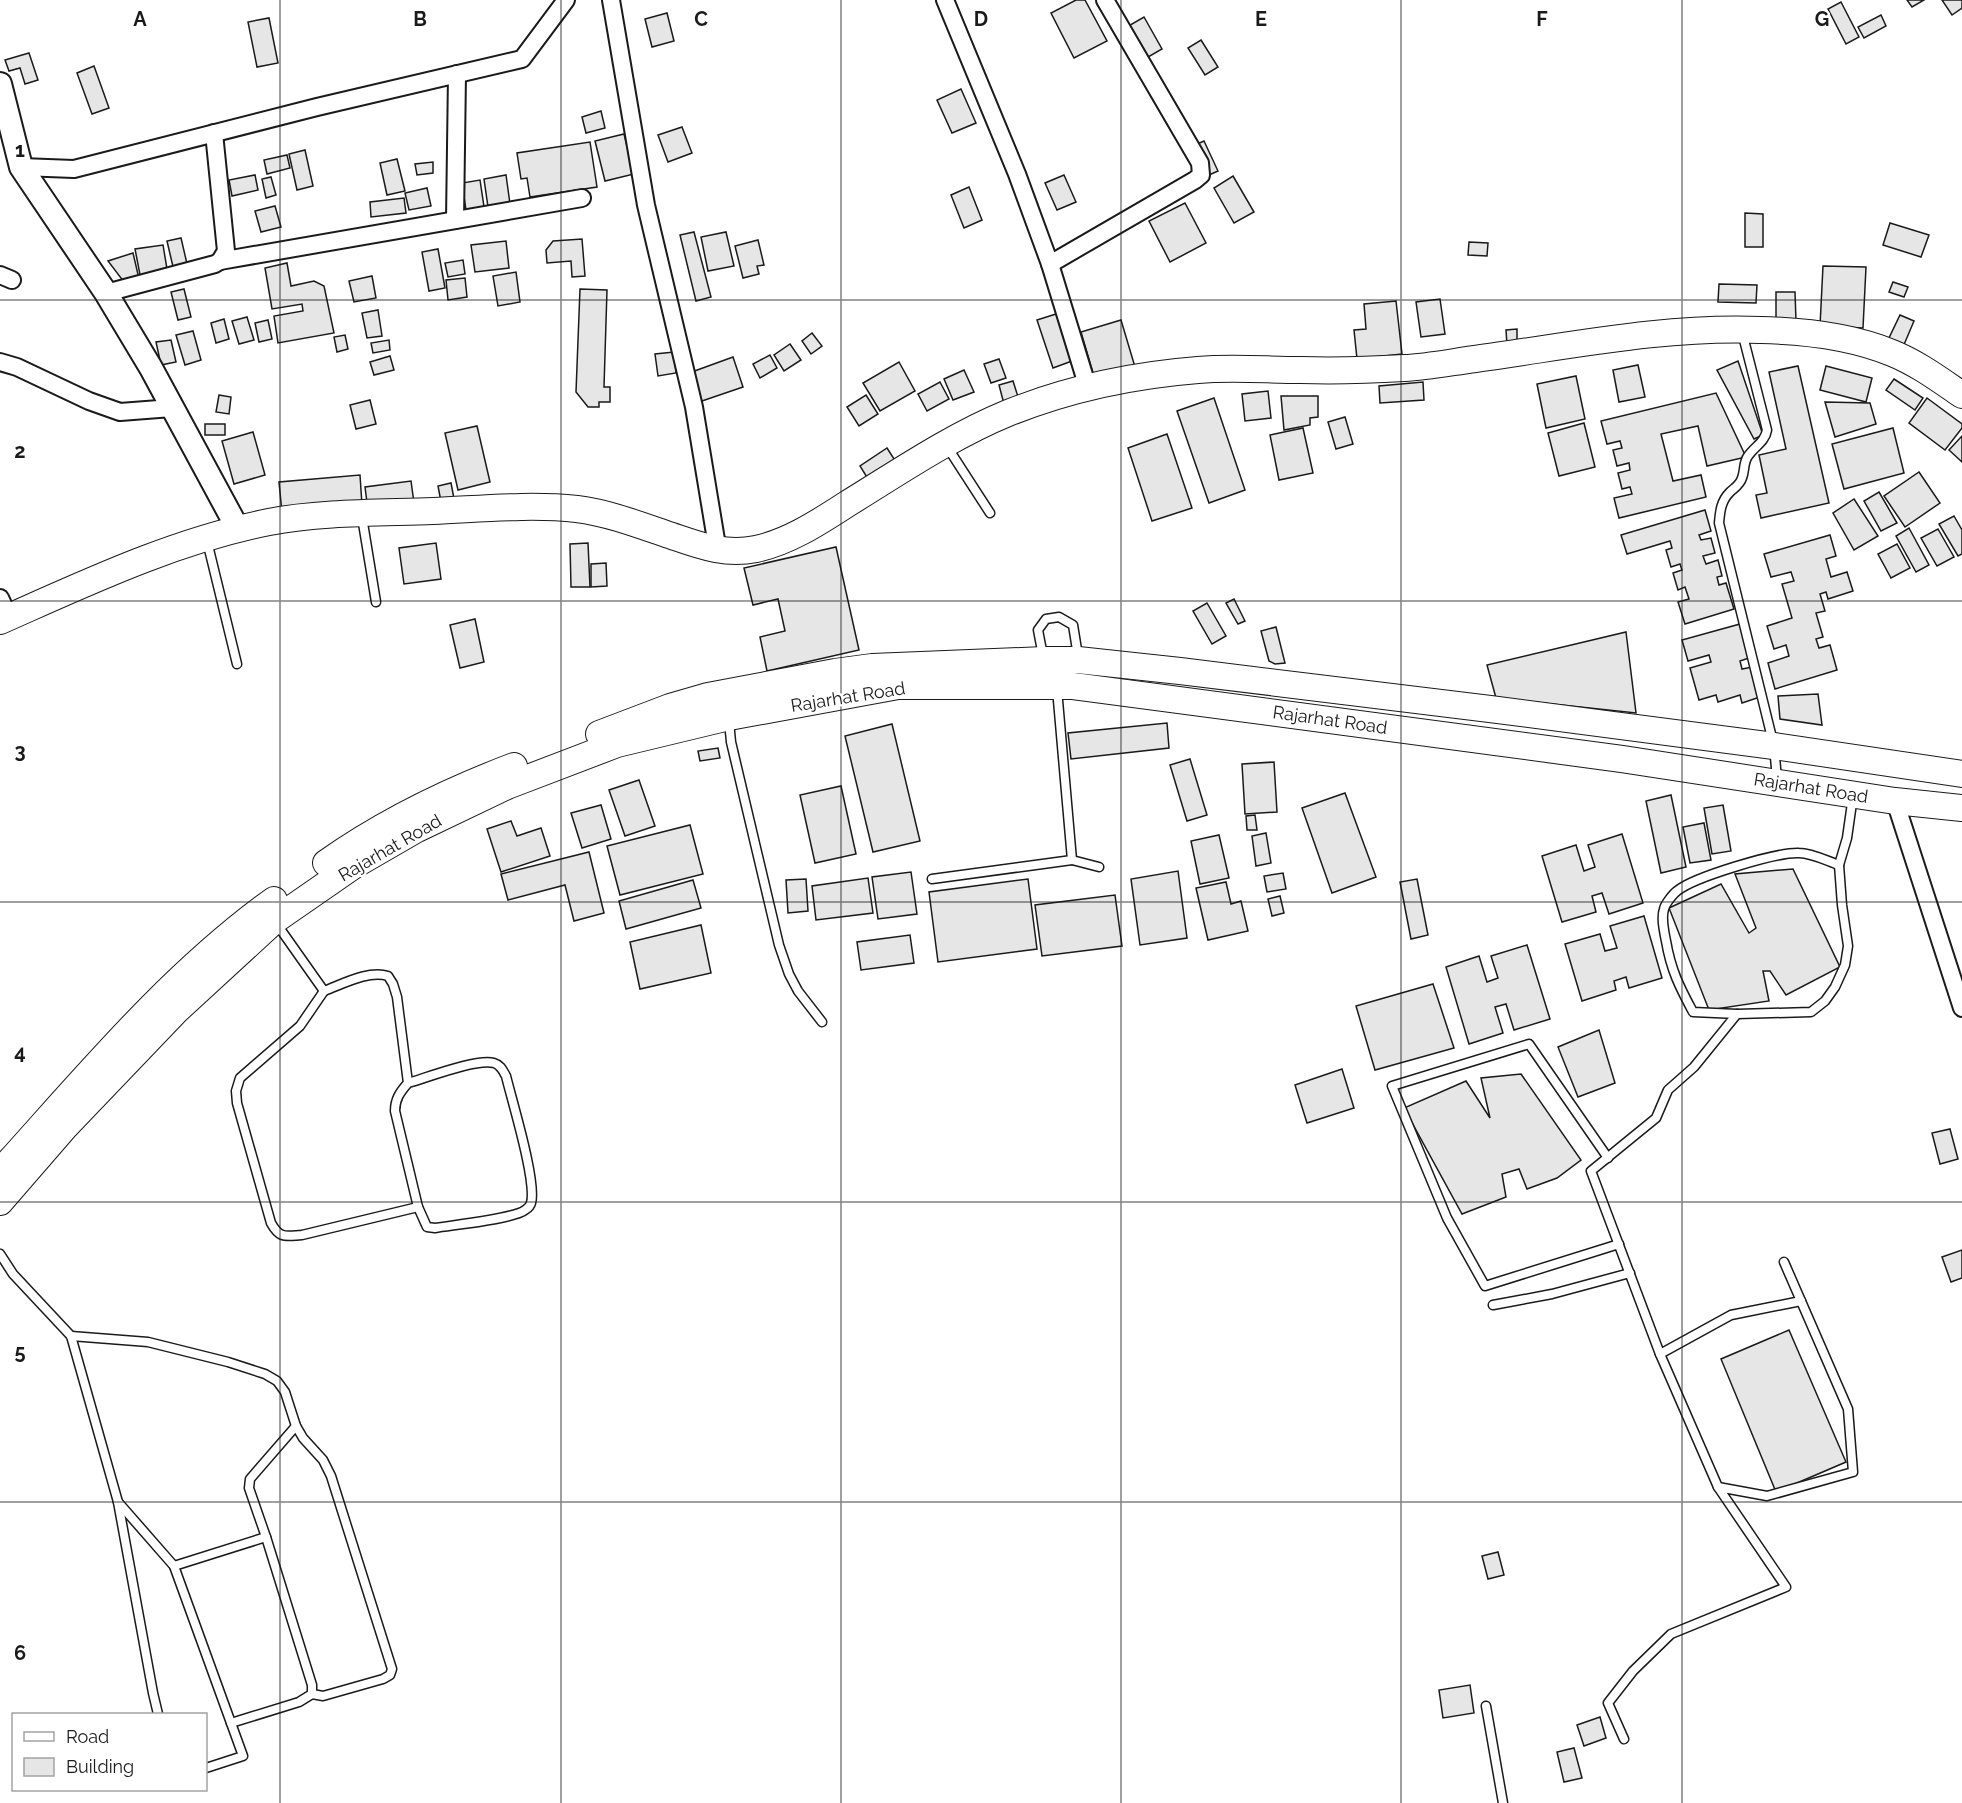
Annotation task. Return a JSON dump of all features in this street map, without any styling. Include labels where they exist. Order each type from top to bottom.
[{"type":"main road","points":[[3,612],[162,552],[238,529],[275,521],[361,513],[542,507],[576,509],[606,514],[718,552],[756,549],[780,542],[808,529],[945,445],[1008,414],[1088,388],[1152,376],[1202,370],[1408,368],[1664,332],[1742,329],[1810,333],[1845,338],[1876,347],[1930,372],[1962,395]]},
{"type":"main road","points":[[0,1172],[134,1026],[214,948],[262,909],[339,854],[415,808],[480,779],[708,696],[872,667],[1060,675],[1214,675],[1774,746],[1962,774]]},
{"type":"main road","name":"Rajarhat Road","points":[[0,1202],[65,1127],[176,1011],[274,920],[352,866],[417,830],[507,786],[616,744],[729,717],[898,686],[1060,675],[1853,795],[1962,808]]},
{"type":"street","points":[[21,167],[74,169],[522,58],[566,0]]},
{"type":"street","points":[[611,0],[646,206],[694,407],[718,552]]},
{"type":"street","points":[[945,0],[1017,174],[1050,264],[1088,388]]},
{"type":"street","points":[[1050,264],[1201,176],[1200,163],[1105,0]]},
{"type":"street","points":[[455,220],[457,74]]},
{"type":"street","points":[[0,84],[5,128],[21,167],[106,294],[151,368],[238,529]]},
{"type":"street","points":[[214,133],[226,251],[220,261]]},
{"type":"street","points":[[106,294],[220,261],[582,198]]},
{"type":"street","points":[[0,362],[17,367],[89,401],[120,412],[172,408]]},
{"type":"street","points":[[1896,801],[1956,973],[1962,1008]]},
{"type":"lane","points":[[1742,329],[1767,430],[1762,442],[1749,454],[1738,485],[1722,502],[1719,523],[1774,746],[1778,783]]},
{"type":"lane","points":[[945,445],[990,513]]},
{"type":"lane","points":[[361,513],[376,602]]},
{"type":"lane","points":[[207,538],[237,664]]},
{"type":"lane","points":[[1060,675],[1038,630],[1046,619],[1059,617],[1073,625],[1060,675],[1072,860]]},
{"type":"lane","points":[[729,717],[731,742],[779,945],[789,974],[798,991],[822,1022]]},
{"type":"lane","points":[[1839,865],[1801,853],[1777,855],[1692,882],[1677,891],[1664,907],[1664,929],[1670,966],[1693,1012],[1737,1014],[1811,1012],[1825,1001],[1835,987],[1845,964],[1848,946],[1839,865],[1847,838],[1853,795]]},
{"type":"lane","points":[[932,879],[1072,860],[1099,867]]},
{"type":"lane","points":[[274,920],[324,991]]},
{"type":"lane","points":[[408,1083],[397,997],[388,976],[380,974],[324,991],[300,1026],[240,1078],[236,1091],[237,1103],[271,1223],[276,1232],[283,1236],[302,1235],[418,1207]]},
{"type":"lane","points":[[1624,1739],[1608,1703],[1634,1671],[1671,1634],[1786,1587],[1718,1487],[1660,1354],[1591,1171],[1656,1118],[1668,1090],[1694,1067],[1737,1014]]},
{"type":"lane","points":[[1608,1158],[1529,1044],[1392,1086],[1447,1218],[1485,1286],[1619,1244]]},
{"type":"lane","points":[[488,1062],[496,1063],[502,1068],[506,1076],[528,1166],[531,1203],[528,1208],[522,1212],[435,1228],[428,1227],[418,1207],[395,1111],[398,1095],[408,1083],[468,1065],[488,1062]]},
{"type":"lane","points":[[0,1254],[13,1274],[71,1336],[118,1502],[158,1713]]},
{"type":"lane","points":[[1718,1487],[1767,1496],[1853,1472],[1848,1409],[1784,1262]]},
{"type":"lane","points":[[1493,1305],[1552,1294],[1630,1273]]},
{"type":"lane","points":[[1660,1354],[1731,1316],[1801,1301]]},
{"type":"lane","points":[[71,1336],[148,1342],[228,1362],[265,1374],[277,1381],[285,1392],[296,1426],[303,1438],[323,1460],[331,1476],[392,1669],[390,1675],[323,1696],[312,1694],[298,1702],[231,1723]]},
{"type":"lane","points":[[296,1426],[250,1479],[249,1488],[312,1685],[312,1694]]},
{"type":"lane","points":[[118,1502],[174,1566],[243,1756],[207,1768]]},
{"type":"lane","points":[[174,1566],[266,1537]]},
{"type":"lane","points":[[1486,1706],[1503,1803]]},
{"type":"building","points":[[1076,0],[1085,0],[1107,41],[1074,58],[1051,13]]},
{"type":"building","points":[[1907,0],[1924,0],[1912,7]]},
{"type":"building","points":[[1942,0],[1962,0],[1962,8],[1952,15]]},
{"type":"building","points":[[1841,2],[1859,37],[1846,44],[1828,9]]},
{"type":"building","points":[[667,13],[674,41],[652,47],[645,19]]},
{"type":"building","points":[[1881,15],[1886,26],[1864,38],[1858,27]]},
{"type":"building","points":[[1144,17],[1162,49],[1143,60],[1125,28]]},
{"type":"building","points":[[269,18],[278,63],[257,67],[248,22]]},
{"type":"building","points":[[1201,40],[1218,67],[1205,75],[1188,48]]},
{"type":"building","points":[[29,53],[38,80],[25,84],[20,68],[9,71],[5,60]]},
{"type":"building","points":[[94,66],[109,108],[92,114],[77,73]]},
{"type":"building","points":[[961,89],[976,123],[952,133],[937,100]]},
{"type":"building","points":[[601,111],[605,128],[586,133],[582,117]]},
{"type":"building","points":[[682,127],[692,153],[668,162],[658,135]]},
{"type":"building","points":[[624,134],[634,174],[605,181],[595,141]]},
{"type":"building","points":[[1204,141],[1218,171],[1209,175],[1195,145]]},
{"type":"building","points":[[590,142],[597,187],[530,197],[527,178],[521,179],[517,153]]},
{"type":"building","points":[[305,150],[313,186],[297,190],[289,154]]},
{"type":"building","points":[[287,155],[290,168],[267,174],[264,160]]},
{"type":"building","points":[[397,159],[405,191],[387,195],[380,163]]},
{"type":"building","points":[[433,162],[433,173],[417,175],[415,164]]},
{"type":"building","points":[[255,175],[258,190],[232,196],[229,180]]},
{"type":"building","points":[[506,175],[510,204],[488,207],[484,179]]},
{"type":"building","points":[[1064,175],[1076,202],[1057,210],[1045,183]]},
{"type":"building","points":[[1233,176],[1254,212],[1234,223],[1214,188]]},
{"type":"building","points":[[271,177],[276,195],[266,198],[262,179]]},
{"type":"building","points":[[480,180],[484,207],[466,210],[462,183]]},
{"type":"building","points":[[969,187],[982,220],[964,228],[951,195]]},
{"type":"building","points":[[427,188],[431,206],[409,210],[405,193]]},
{"type":"building","points":[[404,198],[406,213],[371,217],[370,202]]},
{"type":"building","points":[[1185,203],[1206,243],[1170,262],[1149,221]]},
{"type":"building","points":[[275,206],[281,227],[261,232],[255,211]]},
{"type":"building","points":[[1745,213],[1763,214],[1763,247],[1745,247]]},
{"type":"building","points":[[1890,223],[1929,235],[1921,257],[1883,245]]},
{"type":"building","points":[[694,232],[711,297],[696,301],[680,235]]},
{"type":"building","points":[[726,232],[734,266],[708,271],[701,237]]},
{"type":"building","points":[[181,238],[188,268],[174,271],[167,241]]},
{"type":"building","points":[[582,239],[585,276],[572,277],[571,261],[547,263],[546,250],[553,241]]},
{"type":"building","points":[[758,240],[764,265],[757,266],[759,274],[743,278],[735,246]]},
{"type":"building","points":[[506,241],[509,268],[475,272],[471,245]]},
{"type":"building","points":[[1469,242],[1488,243],[1487,256],[1468,255]]},
{"type":"building","points":[[163,245],[168,275],[141,280],[135,249]]},
{"type":"building","points":[[438,249],[445,288],[429,291],[422,252]]},
{"type":"building","points":[[133,253],[140,283],[127,286],[108,261]]},
{"type":"building","points":[[463,260],[465,274],[448,277],[445,263]]},
{"type":"building","points":[[287,263],[291,286],[314,281],[324,286],[334,333],[278,343],[274,316],[303,311],[302,304],[272,309],[265,268]]},
{"type":"building","points":[[1823,266],[1866,267],[1863,328],[1820,326]]},
{"type":"building","points":[[516,272],[520,302],[498,306],[493,276]]},
{"type":"building","points":[[372,276],[376,298],[354,302],[349,281]]},
{"type":"building","points":[[465,278],[467,297],[448,300],[446,280]]},
{"type":"building","points":[[1893,282],[1908,287],[1904,297],[1889,292]]},
{"type":"building","points":[[1719,284],[1757,285],[1756,303],[1718,302]]},
{"type":"building","points":[[184,289],[191,317],[178,320],[171,292]]},
{"type":"building","points":[[580,289],[607,290],[604,387],[610,387],[610,402],[599,402],[599,407],[588,407],[576,392]]},
{"type":"building","points":[[1776,292],[1795,292],[1796,321],[1776,321]]},
{"type":"building","points":[[1440,299],[1445,334],[1421,337],[1416,302]]},
{"type":"building","points":[[1396,301],[1402,354],[1357,359],[1354,330],[1366,329],[1364,304]]},
{"type":"building","points":[[378,310],[382,336],[367,338],[362,313]]},
{"type":"building","points":[[1056,314],[1072,361],[1053,368],[1037,320]]},
{"type":"building","points":[[1900,315],[1914,321],[1903,347],[1888,340]]},
{"type":"building","points":[[247,317],[254,340],[239,344],[232,321]]},
{"type":"building","points":[[224,319],[229,339],[216,343],[211,323]]},
{"type":"building","points":[[268,320],[272,339],[259,342],[255,323]]},
{"type":"building","points":[[1121,320],[1135,367],[1095,380],[1081,332]]},
{"type":"building","points":[[1517,329],[1517,344],[1507,345],[1506,330]]},
{"type":"building","points":[[193,331],[201,360],[185,365],[176,335]]},
{"type":"building","points":[[812,333],[822,346],[811,354],[802,341]]},
{"type":"building","points":[[345,335],[348,349],[337,352],[334,337]]},
{"type":"building","points":[[171,340],[176,362],[161,365],[156,342]]},
{"type":"building","points":[[389,340],[390,350],[373,353],[371,343]]},
{"type":"building","points":[[790,344],[801,360],[784,371],[774,355]]},
{"type":"building","points":[[674,352],[676,373],[658,376],[655,354]]},
{"type":"building","points":[[770,355],[777,368],[760,378],[753,364]]},
{"type":"building","points":[[390,356],[394,370],[374,375],[370,362]]},
{"type":"building","points":[[733,357],[743,387],[699,402],[689,373]]},
{"type":"building","points":[[999,359],[1006,378],[991,383],[984,364]]},
{"type":"building","points":[[1738,361],[1763,435],[1754,439],[1717,370]]},
{"type":"building","points":[[899,362],[915,391],[880,411],[863,383]]},
{"type":"building","points":[[1638,365],[1645,397],[1619,402],[1613,370]]},
{"type":"building","points":[[1798,366],[1829,503],[1761,518],[1756,495],[1767,493],[1759,455],[1786,449],[1769,372]]},
{"type":"building","points":[[1826,366],[1872,378],[1866,402],[1820,390]]},
{"type":"building","points":[[964,370],[974,392],[953,400],[944,379]]},
{"type":"building","points":[[1576,376],[1585,419],[1546,428],[1537,384]]},
{"type":"building","points":[[1894,379],[1923,398],[1915,410],[1886,390]]},
{"type":"building","points":[[1013,381],[1019,400],[1004,404],[999,385]]},
{"type":"building","points":[[940,382],[949,399],[927,411],[918,394]]},
{"type":"building","points":[[1423,382],[1424,400],[1380,403],[1379,386]]},
{"type":"building","points":[[1268,391],[1271,418],[1245,421],[1242,394]]},
{"type":"building","points":[[1716,393],[1746,457],[1707,466],[1698,426],[1661,434],[1673,481],[1701,475],[1706,497],[1619,518],[1614,498],[1632,494],[1630,487],[1622,489],[1618,473],[1630,470],[1629,463],[1617,466],[1613,450],[1622,448],[1620,441],[1607,444],[1601,421]]},
{"type":"building","points":[[219,395],[231,397],[229,414],[216,412]]},
{"type":"building","points":[[866,395],[878,414],[859,426],[847,407]]},
{"type":"building","points":[[1281,396],[1318,396],[1318,417],[1310,418],[1310,425],[1284,430]]},
{"type":"building","points":[[1214,398],[1245,490],[1209,503],[1177,411]]},
{"type":"building","points":[[1927,398],[1962,424],[1962,428],[1945,450],[1909,423]]},
{"type":"building","points":[[370,400],[376,424],[356,429],[350,405]]},
{"type":"building","points":[[1825,402],[1870,403],[1876,424],[1835,437]]},
{"type":"building","points":[[1345,417],[1353,444],[1336,449],[1328,422]]},
{"type":"building","points":[[1584,423],[1595,467],[1559,476],[1548,433]]},
{"type":"building","points":[[205,424],[225,424],[225,435],[205,435]]},
{"type":"building","points":[[477,426],[490,482],[458,490],[445,433]]},
{"type":"building","points":[[1303,428],[1313,473],[1279,480],[1270,435]]},
{"type":"building","points":[[1893,428],[1904,473],[1844,489],[1832,444]]},
{"type":"building","points":[[253,432],[265,475],[234,484],[222,441]]},
{"type":"building","points":[[1167,434],[1192,508],[1152,521],[1128,448]]},
{"type":"building","points":[[1962,436],[1962,462],[1949,450]]},
{"type":"building","points":[[887,448],[896,462],[868,479],[860,466]]},
{"type":"building","points":[[1919,472],[1940,503],[1905,527],[1884,496]]},
{"type":"building","points":[[360,475],[362,505],[282,513],[279,482]]},
{"type":"building","points":[[411,481],[414,503],[368,510],[365,487]]},
{"type":"building","points":[[451,483],[455,504],[442,507],[438,486]]},
{"type":"building","points":[[1879,492],[1897,523],[1881,531],[1864,501]]},
{"type":"building","points":[[1854,499],[1878,536],[1854,550],[1833,513]]},
{"type":"building","points":[[1705,510],[1711,531],[1699,535],[1701,540],[1711,538],[1715,553],[1703,556],[1706,564],[1718,560],[1722,576],[1717,577],[1719,585],[1726,583],[1734,609],[1685,624],[1678,602],[1689,599],[1685,587],[1678,590],[1673,573],[1682,570],[1680,564],[1671,567],[1666,550],[1672,548],[1670,541],[1627,554],[1621,535]]},
{"type":"building","points":[[1954,516],[1962,530],[1962,554],[1958,556],[1939,524]]},
{"type":"building","points":[[1909,528],[1929,565],[1916,572],[1896,536]]},
{"type":"building","points":[[1938,529],[1954,557],[1937,566],[1921,538]]},
{"type":"building","points":[[1830,535],[1836,556],[1826,559],[1831,577],[1847,572],[1853,591],[1828,599],[1826,592],[1820,594],[1825,611],[1816,613],[1823,637],[1816,639],[1819,648],[1830,645],[1837,670],[1775,689],[1768,663],[1789,656],[1786,645],[1774,649],[1767,626],[1792,618],[1782,584],[1794,581],[1791,572],[1771,577],[1764,554]]},
{"type":"building","points":[[436,543],[441,579],[404,584],[399,548]]},
{"type":"building","points":[[588,543],[590,587],[571,587],[570,544]]},
{"type":"building","points":[[1897,544],[1910,568],[1891,578],[1878,554]]},
{"type":"building","points":[[836,547],[859,650],[767,671],[760,637],[785,631],[778,599],[753,605],[744,568]]},
{"type":"building","points":[[606,563],[607,586],[591,587],[591,564]]},
{"type":"building","points":[[1234,599],[1245,621],[1238,624],[1226,603]]},
{"type":"building","points":[[1207,603],[1226,636],[1212,644],[1193,611]]},
{"type":"building","points":[[475,619],[484,662],[460,668],[450,625]]},
{"type":"building","points":[[1740,624],[1749,658],[1740,661],[1742,669],[1752,667],[1760,697],[1742,703],[1740,695],[1718,702],[1716,695],[1699,700],[1690,668],[1711,662],[1709,655],[1688,661],[1682,640]]},
{"type":"building","points":[[1276,627],[1285,663],[1275,664],[1269,661],[1261,631]]},
{"type":"building","points":[[1626,632],[1636,713],[1496,698],[1487,665]]},
{"type":"building","points":[[1818,694],[1822,725],[1780,719],[1778,696]]},
{"type":"building","points":[[1167,723],[1169,748],[1071,759],[1068,733]]},
{"type":"building","points":[[892,724],[920,841],[873,852],[845,736]]},
{"type":"building","points":[[718,748],[720,758],[700,761],[698,751]]},
{"type":"building","points":[[1190,759],[1207,815],[1187,821],[1170,765]]},
{"type":"building","points":[[1274,762],[1277,812],[1245,814],[1242,764]]},
{"type":"building","points":[[639,780],[655,826],[625,836],[609,790]]},
{"type":"building","points":[[841,786],[856,854],[815,863],[800,795]]},
{"type":"building","points":[[1345,793],[1376,877],[1332,893],[1302,808]]},
{"type":"building","points":[[1671,795],[1686,867],[1661,873],[1646,801]]},
{"type":"building","points":[[601,805],[611,839],[582,848],[571,813]]},
{"type":"building","points":[[1723,805],[1731,851],[1712,854],[1704,808]]},
{"type":"building","points":[[1255,815],[1257,830],[1247,830],[1246,816]]},
{"type":"building","points":[[511,821],[517,836],[541,828],[550,856],[501,872],[487,829]]},
{"type":"building","points":[[1704,823],[1711,860],[1690,863],[1683,827]]},
{"type":"building","points":[[690,825],[703,874],[620,895],[607,846]]},
{"type":"building","points":[[1266,833],[1271,863],[1256,866],[1252,836]]},
{"type":"building","points":[[1622,834],[1643,903],[1609,914],[1602,893],[1592,896],[1596,912],[1562,922],[1542,856],[1576,845],[1584,871],[1595,867],[1588,845]]},
{"type":"building","points":[[1219,835],[1229,878],[1200,884],[1191,841]]},
{"type":"building","points":[[589,852],[604,913],[574,921],[565,885],[508,900],[501,874]]},
{"type":"building","points":[[1793,869],[1840,967],[1786,995],[1770,971],[1763,971],[1769,1001],[1709,1010],[1669,908],[1721,884],[1749,933],[1756,928],[1735,874]]},
{"type":"building","points":[[1178,871],[1187,938],[1140,945],[1131,879]]},
{"type":"building","points":[[911,872],[917,914],[878,919],[872,877]]},
{"type":"building","points":[[1283,873],[1286,889],[1267,892],[1264,876]]},
{"type":"building","points":[[868,878],[873,913],[816,920],[812,886]]},
{"type":"building","points":[[806,879],[808,911],[788,913],[786,880]]},
{"type":"building","points":[[1028,879],[1037,949],[938,962],[929,892]]},
{"type":"building","points":[[1417,879],[1428,935],[1411,939],[1400,882]]},
{"type":"building","points":[[693,880],[701,908],[626,929],[619,901]]},
{"type":"building","points":[[1226,882],[1231,904],[1241,901],[1248,931],[1208,940],[1196,888]]},
{"type":"building","points":[[1115,895],[1122,946],[1042,956],[1035,905]]},
{"type":"building","points":[[1280,896],[1284,913],[1272,916],[1268,899]]},
{"type":"building","points":[[1644,916],[1662,978],[1629,988],[1626,977],[1614,981],[1616,990],[1582,1001],[1565,944],[1600,934],[1605,951],[1617,948],[1610,926]]},
{"type":"building","points":[[701,925],[711,973],[640,989],[630,942]]},
{"type":"building","points":[[910,935],[914,963],[861,970],[857,942]]},
{"type":"building","points":[[1527,945],[1550,1019],[1514,1030],[1506,1004],[1495,1007],[1503,1033],[1469,1044],[1446,967],[1479,956],[1487,982],[1498,978],[1491,956]]},
{"type":"building","points":[[1433,984],[1454,1048],[1375,1070],[1356,1006]]},
{"type":"building","points":[[1599,1030],[1615,1083],[1578,1097],[1558,1047]]},
{"type":"building","points":[[1342,1069],[1354,1108],[1307,1123],[1295,1085]]},
{"type":"building","points":[[1521,1074],[1581,1160],[1557,1178],[1527,1189],[1519,1169],[1502,1174],[1506,1197],[1462,1214],[1404,1108],[1466,1081],[1490,1118],[1481,1078]]},
{"type":"building","points":[[1950,1129],[1958,1159],[1940,1164],[1932,1133]]},
{"type":"building","points":[[1962,1250],[1962,1278],[1951,1282],[1942,1257]]},
{"type":"building","points":[[1789,1330],[1846,1462],[1776,1492],[1721,1359]]},
{"type":"building","points":[[1498,1552],[1504,1575],[1488,1579],[1482,1556]]},
{"type":"building","points":[[1470,1685],[1474,1713],[1443,1718],[1439,1690]]},
{"type":"building","points":[[1600,1717],[1606,1738],[1584,1746],[1577,1725]]},
{"type":"building","points":[[1574,1748],[1582,1778],[1564,1782],[1557,1752]]}]
